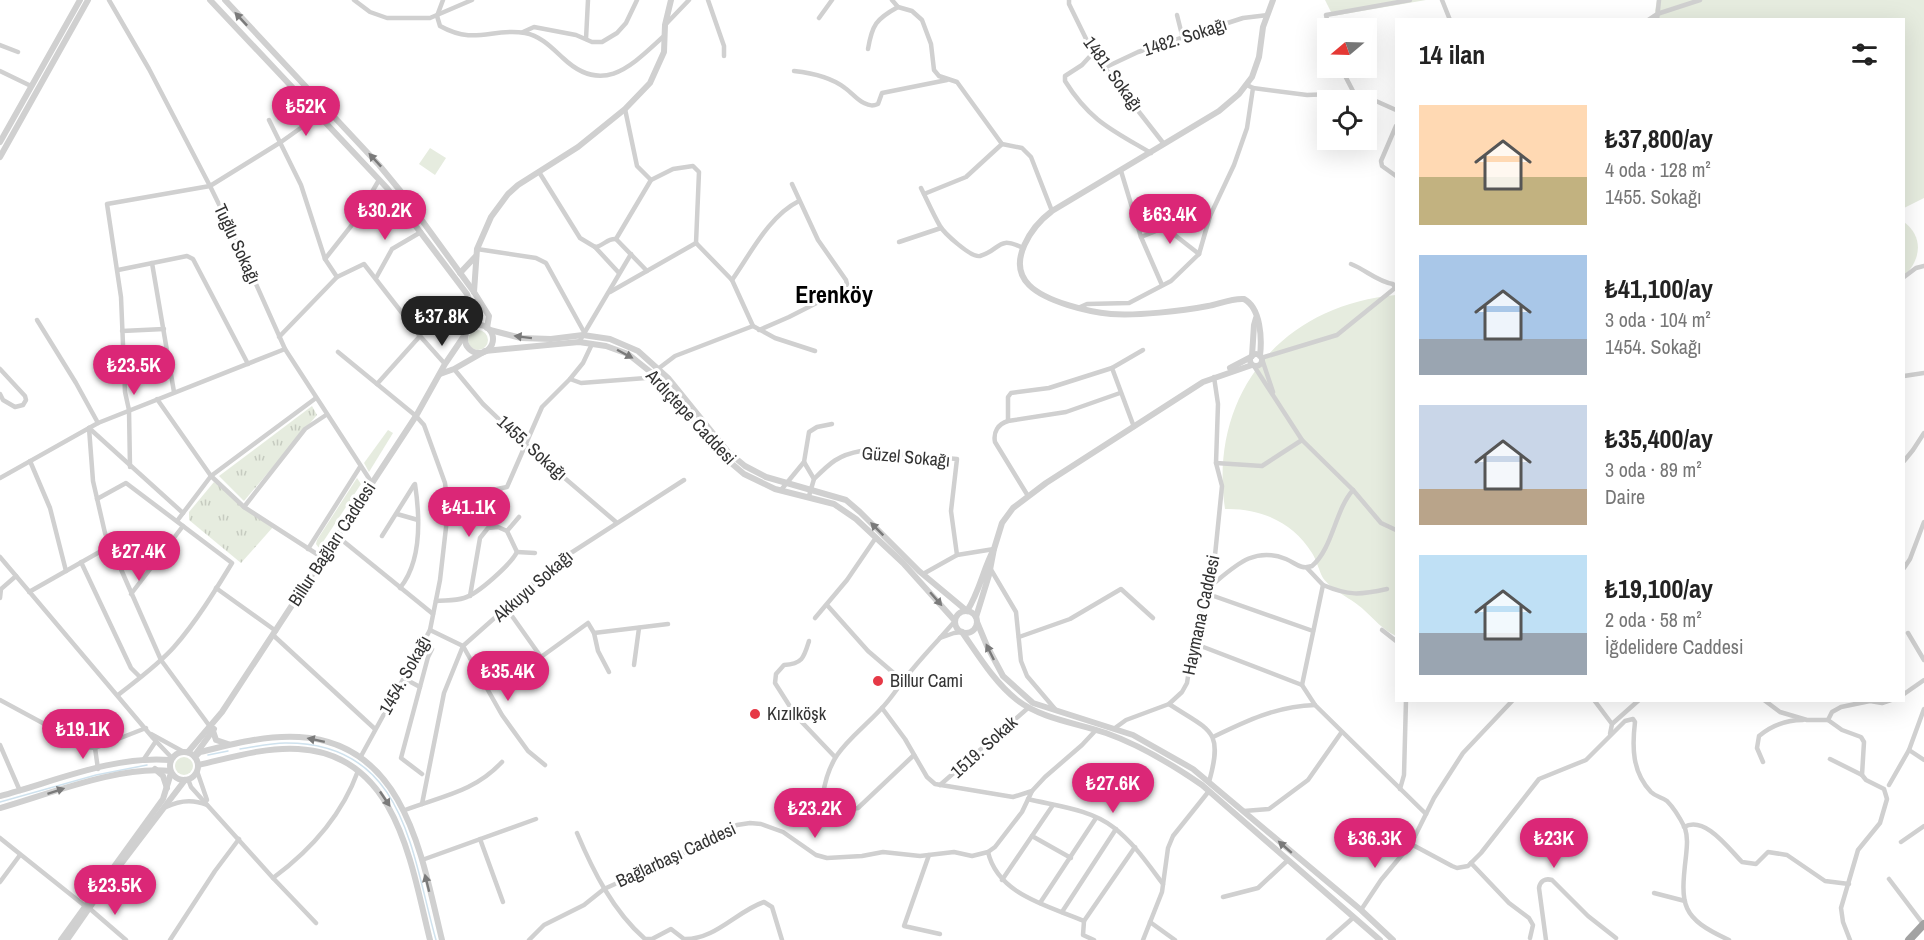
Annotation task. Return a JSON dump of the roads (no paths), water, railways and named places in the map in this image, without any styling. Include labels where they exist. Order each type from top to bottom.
[{"type":"highway","points":[[1909,940],[1924,924]]},
{"type":"street","points":[[0,142],[80,0]]},
{"type":"street","points":[[0,157],[88,0]]},
{"type":"street","name":"Tuğlu Sokağı","points":[[109,0],[149,69],[210,186],[285,349],[372,483]]},
{"type":"street","points":[[210,0],[379,180],[474,292],[489,316],[488,329],[492,342],[484,352],[454,369],[439,374]]},
{"type":"street","points":[[225,0],[379,165],[458,275],[471,305],[465,342],[473,352],[484,352]]},
{"type":"street","points":[[354,0],[370,12],[387,18],[430,18],[472,0]]},
{"type":"street","points":[[443,0],[437,15],[440,26],[454,34],[478,37],[501,33],[522,33],[540,39],[571,65],[584,72],[598,75],[613,74],[627,69],[664,36]]},
{"type":"street","points":[[586,39],[588,0]]},
{"type":"street","points":[[522,33],[534,27],[592,42],[602,42],[617,33],[626,23],[637,0]]},
{"type":"street","points":[[474,292],[477,252],[483,232],[499,205],[518,185],[578,147],[625,109],[644,90],[654,75],[664,52],[665,25],[671,0]]},
{"type":"street","points":[[665,25],[689,0]]},
{"type":"street","points":[[708,0],[724,46],[724,56]]},
{"type":"street","points":[[819,18],[832,0]]},
{"type":"street","points":[[892,0],[898,7],[912,11],[922,20],[931,44],[934,70],[939,76],[957,82],[1002,144],[1023,148],[1032,157],[1052,211]]},
{"type":"street","name":"1481. Sokağı","points":[[1069,0],[1093,53],[1164,144]]},
{"type":"street","points":[[1078,308],[1087,304],[1129,303],[1171,281],[1199,254],[1210,216],[1234,165],[1247,128],[1250,86],[1259,57],[1263,27],[1273,0]]},
{"type":"street","points":[[1327,18],[1326,15],[1410,0]]},
{"type":"street","points":[[1442,0],[1449,18]]},
{"type":"street","points":[[1659,0],[1657,17],[1700,0]]},
{"type":"street","points":[[868,49],[874,24],[883,15],[898,7]]},
{"type":"street","points":[[1177,15],[1183,39]]},
{"type":"street","name":"1482. Sokağı","points":[[1104,68],[1138,52],[1243,18],[1268,15]]},
{"type":"street","points":[[0,45],[18,52]]},
{"type":"street","points":[[1093,53],[1082,65],[1065,76],[1065,81],[1087,111],[1100,123],[1151,153]]},
{"type":"street","points":[[0,71],[31,86]]},
{"type":"street","points":[[794,71],[826,78],[842,85],[860,101],[872,106],[878,104],[882,93],[950,79]]},
{"type":"street","points":[[1317,95],[1250,86],[1219,111],[1052,211],[1032,231],[1023,248],[1021,269],[1029,285],[1040,293],[1078,308],[1112,314],[1196,308],[1240,299],[1250,303],[1259,323],[1256,360],[1286,418],[1302,440],[1353,490],[1381,523],[1395,530]]},
{"type":"street","points":[[1377,102],[1395,110]]},
{"type":"street","points":[[625,109],[637,166],[651,180]]},
{"type":"street","points":[[130,467],[129,410],[125,392],[118,270],[106,204],[210,186],[281,142],[318,114]]},
{"type":"street","points":[[269,120],[301,185],[325,259],[337,277]]},
{"type":"street","points":[[1395,128],[1381,161],[1382,166],[1395,175]]},
{"type":"street","points":[[924,194],[966,177],[1002,144]]},
{"type":"street","points":[[616,238],[651,180],[673,169],[690,166],[698,169],[700,175],[696,243],[732,280],[753,326],[775,338],[815,351]]},
{"type":"street","points":[[1120,171],[1141,237],[1162,285]]},
{"type":"street","points":[[539,172],[580,238],[595,247],[620,273]]},
{"type":"street","points":[[325,259],[355,221],[379,180]]},
{"type":"street","points":[[759,330],[789,317],[846,286],[846,280],[818,240],[792,184]]},
{"type":"street","points":[[921,188],[941,228],[975,256],[981,256],[1008,242],[1023,248]]},
{"type":"street","points":[[732,280],[774,221],[787,208],[800,201]]},
{"type":"street","points":[[899,242],[941,228]]},
{"type":"street","points":[[1141,237],[1161,229],[1167,230],[1199,254]]},
{"type":"street","points":[[376,278],[395,247],[421,232]]},
{"type":"street","points":[[595,247],[608,239],[616,238]]},
{"type":"street","points":[[616,238],[647,271]]},
{"type":"street","points":[[608,292],[696,243]]},
{"type":"street","points":[[458,275],[477,252]]},
{"type":"street","points":[[477,252],[536,258],[546,263],[584,333]]},
{"type":"street","points":[[579,342],[631,254]]},
{"type":"street","points":[[118,270],[187,256],[193,259],[248,364]]},
{"type":"street","points":[[152,263],[174,392]]},
{"type":"street","points":[[279,337],[337,277],[364,264],[420,336],[445,364]]},
{"type":"street","points":[[940,638],[973,630],[1002,523],[1013,508],[1028,496],[1203,382],[1256,360],[1336,334],[1395,288],[1393,284],[1378,279],[1366,270],[1351,264]]},
{"type":"street","points":[[1905,276],[1916,268],[1924,266]]},
{"type":"street","points":[[37,320],[98,423]]},
{"type":"street","points":[[467,332],[476,326],[521,338],[551,339],[584,333],[610,339],[638,351],[659,368],[728,452],[746,466],[766,477],[787,482],[810,493],[846,500],[860,512],[923,574],[976,620],[1003,676],[1033,703],[1115,728],[1178,759],[1209,782],[1361,910],[1393,940]]},
{"type":"street","points":[[570,379],[580,383],[644,378],[683,352],[753,326]]},
{"type":"street","points":[[122,332],[164,329]]},
{"type":"street","name":"Billur Bağları Caddesi","points":[[190,754],[212,729],[416,416],[445,364],[467,332]]},
{"type":"street","points":[[377,384],[420,336]]},
{"type":"street","name":"Ardıçtepe Caddesi","points":[[484,352],[579,342],[606,346],[628,354],[653,374],[724,457],[744,474],[781,490],[810,493],[834,504],[856,519],[874,539],[903,563],[955,621]]},
{"type":"street","points":[[447,499],[507,488],[542,407],[583,363],[592,344]]},
{"type":"street","points":[[0,478],[98,423],[285,349]]},
{"type":"street","points":[[1008,421],[1008,397],[1011,393],[1049,388],[1112,368],[1143,350]]},
{"type":"street","points":[[338,352],[416,416]]},
{"type":"street","points":[[1256,360],[1274,395]]},
{"type":"street","points":[[1112,368],[1134,427]]},
{"type":"street","points":[[0,369],[25,396],[26,400],[23,405],[15,407],[3,400],[0,394]]},
{"type":"street","name":"1455. Sokağı","points":[[454,369],[483,404],[526,445],[616,522]]},
{"type":"street","points":[[1905,376],[1924,373]]},
{"type":"street","name":"Haymana Caddesi","points":[[1169,704],[1182,692],[1187,683],[1196,625],[1212,585],[1222,486],[1216,463],[1218,404],[1214,377]]},
{"type":"street","points":[[1028,496],[994,439],[997,428],[1008,421],[1066,412],[1120,393]]},
{"type":"street","points":[[177,521],[211,476],[316,398]]},
{"type":"street","points":[[157,399],[211,476],[244,507],[323,558]]},
{"type":"street","points":[[244,507],[305,429],[327,415]]},
{"type":"street","name":"1454. Sokağı","points":[[360,758],[430,630],[436,601],[448,510],[447,499],[445,483],[437,458],[424,425],[416,416]]},
{"type":"street","points":[[781,490],[804,462],[809,432],[832,423]]},
{"type":"street","points":[[89,428],[183,513]]},
{"type":"street","points":[[89,428],[93,481],[105,533],[131,594],[161,660],[212,729],[216,740],[232,745]]},
{"type":"street","points":[[1905,460],[1924,433]]},
{"type":"street","points":[[1216,463],[1262,466],[1302,440]]},
{"type":"street","name":"Güzel Sokağı","points":[[814,479],[833,460],[861,450],[957,459],[951,511],[957,555]]},
{"type":"street","points":[[30,461],[50,508],[66,571]]},
{"type":"street","points":[[804,462],[814,479],[810,493]]},
{"type":"street","points":[[308,549],[360,467]]},
{"type":"street","name":"Akkuyu Sokağı","points":[[422,804],[444,693],[462,646],[507,609],[560,560],[684,480]]},
{"type":"street","points":[[97,499],[126,483],[232,563],[175,646],[118,695]]},
{"type":"street","points":[[382,536],[415,484],[418,520],[412,568],[400,588]]},
{"type":"street","points":[[1306,568],[1315,563],[1332,533],[1346,499],[1353,490]]},
{"type":"street","points":[[397,514],[418,520]]},
{"type":"street","points":[[507,531],[519,517]]},
{"type":"street","points":[[1905,567],[1910,560],[1924,522]]},
{"type":"street","points":[[131,594],[183,526]]},
{"type":"street","points":[[470,596],[480,538],[488,528],[502,528],[507,531],[517,552]]},
{"type":"street","points":[[337,536],[433,614]]},
{"type":"street","points":[[815,618],[847,580],[874,539]]},
{"type":"street","points":[[29,592],[110,546]]},
{"type":"street","points":[[923,574],[957,555],[994,549]]},
{"type":"street","points":[[914,754],[861,806],[845,810],[823,795],[826,775],[835,757],[858,730],[882,708],[955,621],[957,614],[967,611],[979,589],[987,562],[994,549]]},
{"type":"street","points":[[436,601],[462,599],[470,596],[517,552],[535,553]]},
{"type":"street","points":[[1212,585],[1243,560],[1255,556],[1278,557],[1306,568],[1323,585],[1343,594],[1369,593],[1388,588]]},
{"type":"street","points":[[0,557],[171,759],[171,772],[164,799],[148,824],[61,940]]},
{"type":"street","points":[[81,562],[131,668],[140,677]]},
{"type":"street","points":[[990,568],[1014,607],[1021,661],[1027,676],[1056,711]]},
{"type":"street","points":[[0,598],[1,589],[16,576]]},
{"type":"street","points":[[1302,685],[1323,585]]},
{"type":"street","points":[[216,588],[274,633],[375,729]]},
{"type":"street","points":[[1019,637],[1070,619],[1121,589],[1153,618]]},
{"type":"street","points":[[1208,594],[1313,631]]},
{"type":"street","points":[[827,604],[868,651],[903,681]]},
{"type":"street","points":[[507,609],[541,657],[588,622],[594,633],[598,651],[609,672]]},
{"type":"street","points":[[955,621],[957,628],[1015,699],[1028,708],[1107,733],[1171,764],[1209,791],[1380,940]]},
{"type":"street","points":[[594,633],[668,624]]},
{"type":"street","points":[[634,665],[639,628]]},
{"type":"street","points":[[430,630],[462,646],[502,715],[528,751],[545,765]]},
{"type":"street","points":[[1382,630],[1395,640]]},
{"type":"street","points":[[1908,633],[1924,660]]},
{"type":"street","points":[[809,640],[802,659],[793,665],[784,665],[776,674],[775,683],[796,716],[835,757]]},
{"type":"street","points":[[1193,643],[1302,685],[1315,705],[1341,733],[1426,814]]},
{"type":"street","points":[[422,774],[400,758],[432,649]]},
{"type":"street","points":[[405,679],[420,687]]},
{"type":"street","points":[[1905,693],[1924,680]]},
{"type":"street","points":[[0,700],[79,744],[95,748],[146,728]]},
{"type":"street","points":[[1400,789],[1404,775],[1406,702]]},
{"type":"street","points":[[1361,910],[1381,880],[1411,844],[1434,798],[1463,753],[1511,702]]},
{"type":"street","points":[[1596,702],[1612,724]]},
{"type":"street","points":[[1610,734],[1612,724],[1638,702]]},
{"type":"street","points":[[1767,702],[1780,712],[1807,720]]},
{"type":"street","points":[[1828,720],[1832,712],[1841,707],[1865,702]]},
{"type":"street","points":[[1115,728],[1126,720],[1169,704],[1205,728],[1212,737],[1216,751],[1209,782]]},
{"type":"street","points":[[1212,737],[1270,711],[1290,706],[1315,705]]},
{"type":"street","points":[[882,708],[931,781],[940,785],[1013,797],[1032,790]]},
{"type":"street","name":"1519. Sokak","points":[[940,785],[1028,708]]},
{"type":"street","points":[[1889,785],[1909,750],[1924,709]]},
{"type":"street","points":[[1411,844],[1457,868],[1463,868],[1481,854],[1539,779],[1586,760],[1624,721],[1634,719],[1632,747],[1635,765],[1651,792],[1668,802],[1684,827],[1688,838],[1682,885],[1685,901],[1694,919],[1702,927],[1729,940]]},
{"type":"street","points":[[1762,762],[1757,748],[1758,739],[1762,733],[1790,720],[1828,720],[1842,730],[1863,738],[1862,775]]},
{"type":"street","points":[[1084,921],[1040,903],[1002,880],[991,865],[988,852],[995,848],[1022,812],[1032,790],[1096,730]]},
{"type":"street","points":[[1243,811],[1269,809],[1308,780],[1341,733]]},
{"type":"street","points":[[151,734],[190,754],[198,768],[209,805]]},
{"type":"street","points":[[0,796],[98,769],[144,760],[171,759],[272,738],[308,738],[334,745],[360,758],[388,783],[405,810],[422,860],[442,940]]},
{"type":"street","points":[[144,760],[152,751],[156,741]]},
{"type":"street","points":[[234,757],[240,743]]},
{"type":"street","points":[[0,745],[20,791]]},
{"type":"street","points":[[95,748],[98,769]]},
{"type":"street","points":[[148,824],[198,768],[234,757],[273,750],[306,750],[330,756],[358,771],[383,796],[399,825],[430,940]]},
{"type":"street","points":[[1909,750],[1924,760]]},
{"type":"street","points":[[1830,759],[1884,789],[1887,799],[1880,822],[1858,850],[1841,908],[1843,922],[1850,940]]},
{"type":"street","points":[[405,810],[473,786],[489,776],[502,762]]},
{"type":"street","points":[[154,769],[163,776],[167,788]]},
{"type":"street","points":[[0,807],[81,784],[154,769],[171,772],[177,779],[186,780],[316,923]]},
{"type":"street","points":[[273,878],[300,856],[327,826],[346,798],[358,771]]},
{"type":"street","points":[[1143,940],[1163,884],[1168,848],[1173,836],[1209,791]]},
{"type":"street","points":[[1028,799],[1086,813],[1116,829],[1135,847],[1163,884]]},
{"type":"street","points":[[161,810],[183,801],[209,805]]},
{"type":"street","points":[[1002,880],[1053,805]]},
{"type":"street","points":[[1040,903],[1096,818]]},
{"type":"street","points":[[422,860],[536,819]]},
{"type":"street","name":"Bağlarbaşı Caddesi","points":[[529,940],[544,925],[584,905],[604,889],[677,856],[728,829],[750,823],[783,832],[821,857],[862,856],[883,852],[920,856],[954,852],[972,856],[988,852]]},
{"type":"street","points":[[1684,827],[1689,824],[1700,824],[1718,837],[1742,862],[1756,864],[1768,852],[1787,855],[1825,881],[1849,884]]},
{"type":"street","points":[[1901,842],[1924,826]]},
{"type":"street","points":[[1062,912],[1116,829]]},
{"type":"street","points":[[577,833],[604,889],[645,939],[652,939],[671,929],[684,939],[700,937],[713,932],[764,902],[772,907],[782,940]]},
{"type":"street","points":[[1032,836],[1071,858]]},
{"type":"street","points":[[0,838],[126,940]]},
{"type":"street","points":[[170,940],[239,839]]},
{"type":"street","points":[[480,839],[503,902]]},
{"type":"street","points":[[1094,940],[1083,935],[1084,921],[1135,847]]},
{"type":"street","points":[[0,882],[20,855]]},
{"type":"street","points":[[929,855],[904,926],[940,934]]},
{"type":"street","points":[[1222,897],[1258,888],[1288,860]]},
{"type":"street","points":[[1471,863],[1509,903],[1529,918],[1533,930],[1530,939]]},
{"type":"street","points":[[1546,940],[1539,888],[1541,882],[1546,879],[1552,880],[1588,916],[1616,938]]},
{"type":"street","points":[[1889,879],[1924,924]]},
{"type":"street","points":[[1654,893],[1685,901]]},
{"type":"street","points":[[67,940],[87,907]]},
{"type":"street","points":[[1328,940],[1354,917]]},
{"type":"street","points":[[1150,922],[1175,940]]},
{"type":"waterway","points":[[240,749],[285,743],[325,748],[356,761],[379,782],[396,808],[409,839],[436,940]]},
{"type":"waterway","points":[[208,755],[228,751]]},
{"type":"waterway","points":[[0,802],[96,775],[147,765]]},
{"type":"place","name":"Billur Cami","points":[[878,681]]},
{"type":"place","name":"Kızılköşk","points":[[755,714]]},
{"type":"district","name":"Erenköy","points":[[834,295]]}]
